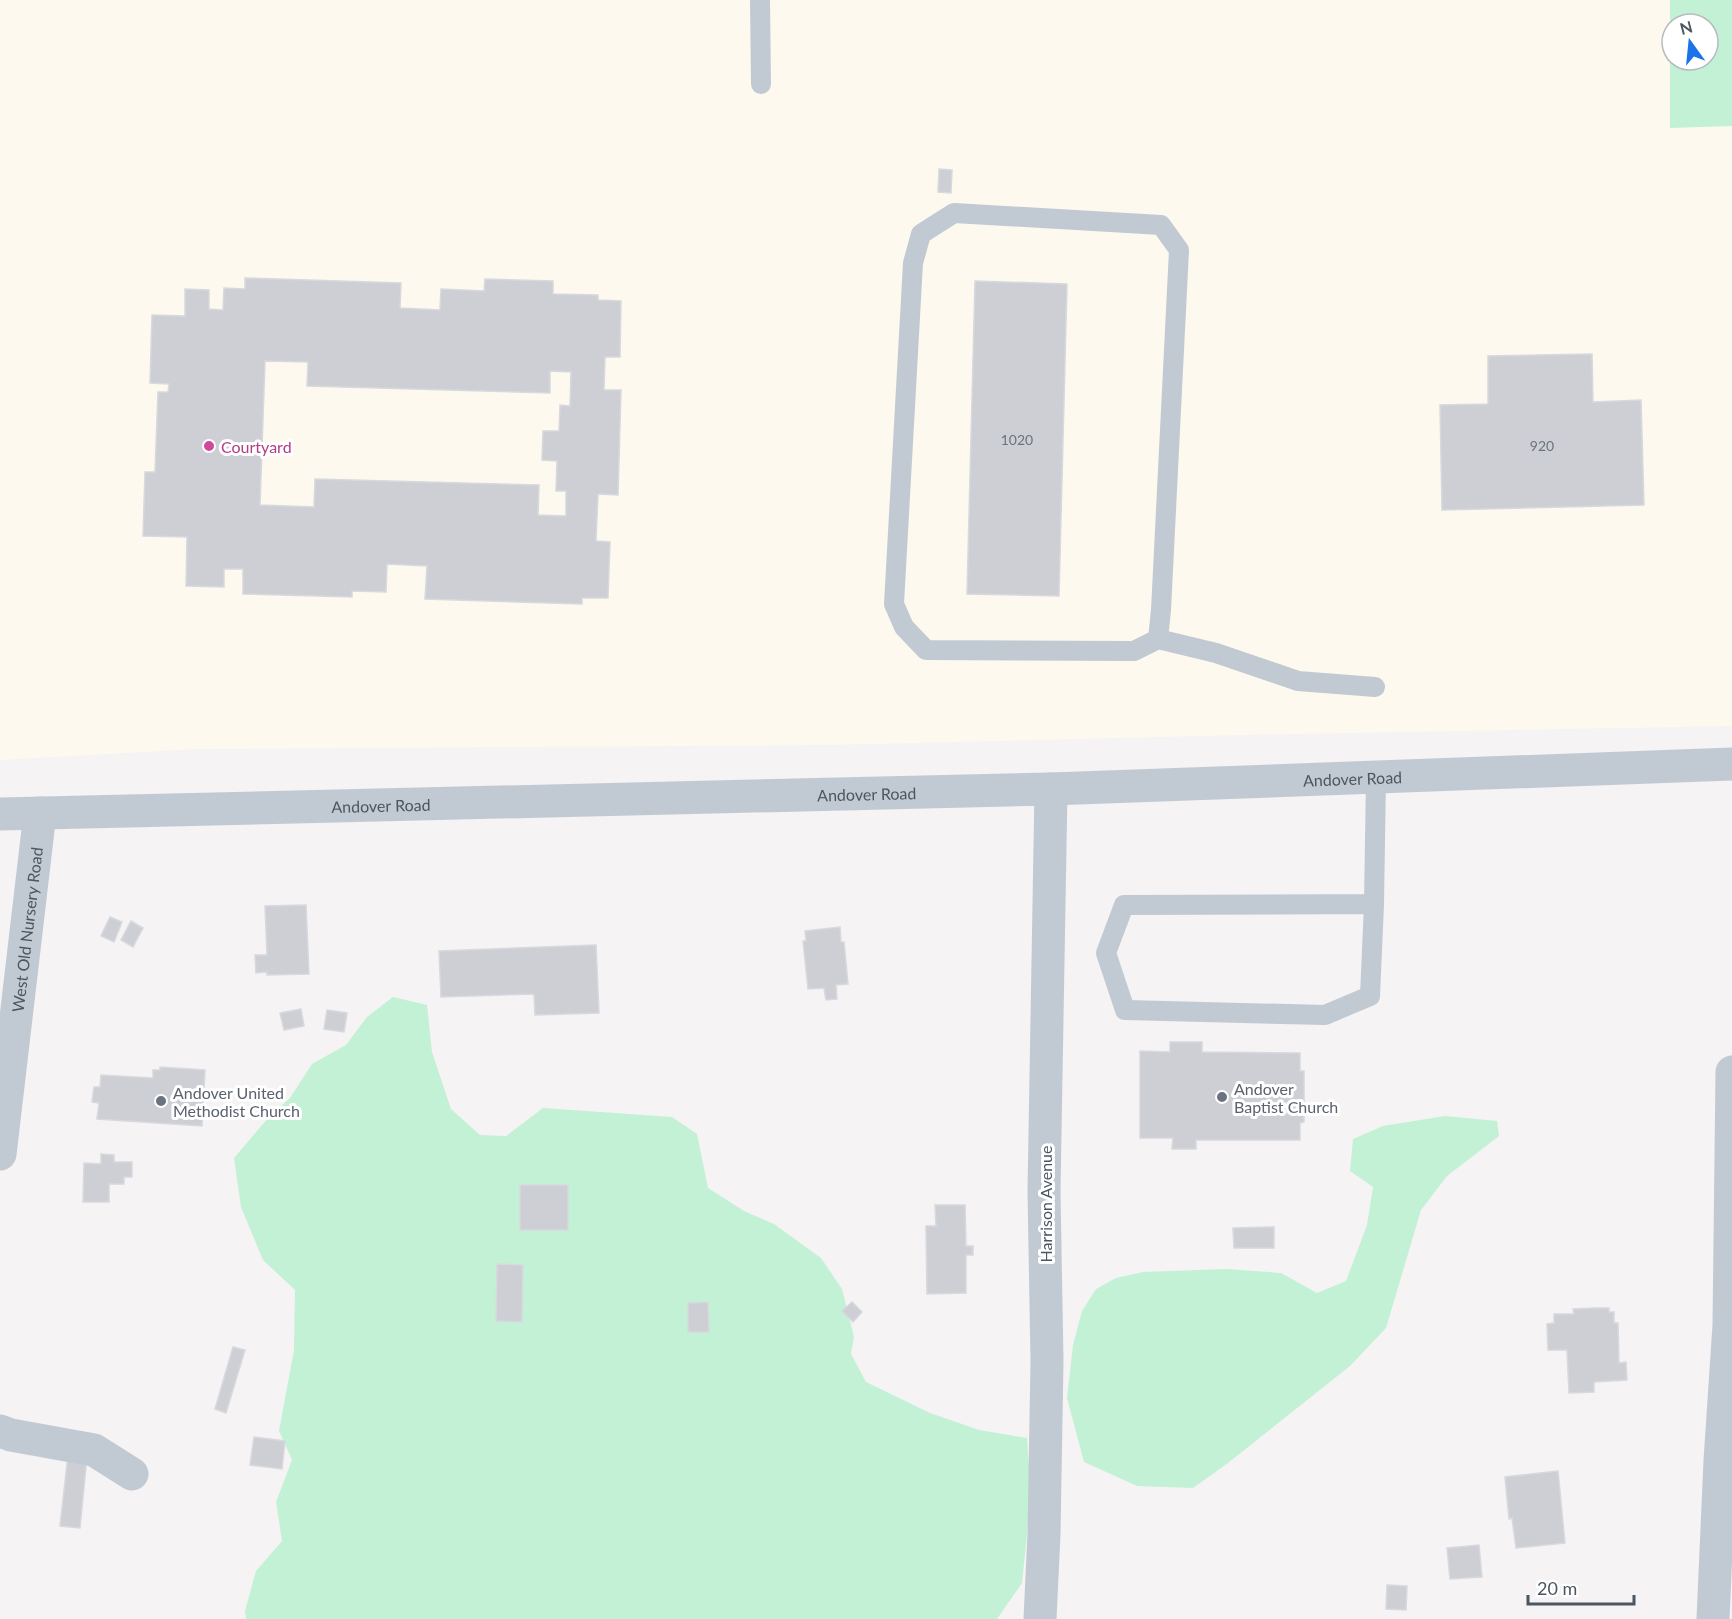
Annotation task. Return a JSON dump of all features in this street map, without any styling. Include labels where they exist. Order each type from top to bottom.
[{"type":"street","name":"Andover Road","points":[[0,814],[1051,789],[1732,764]]},
{"type":"street","name":"Harrison Avenue","points":[[1040,1619],[1047,1373],[1044,1191],[1051,789]]},
{"type":"street","name":"West Old Nursery Road","points":[[0,1154],[40,813]]},
{"type":"street","points":[[1713,1619],[1729,1325],[1732,1072]]},
{"type":"street","points":[[0,1431],[94,1450],[132,1474]]},
{"type":"lane","points":[[760,0],[761,84]]},
{"type":"lane","points":[[1158,639],[1179,250],[1161,225],[954,213],[921,234],[914,263],[894,604],[904,627],[926,650],[1134,651],[1158,639],[1216,653],[1298,681],[1375,687]]},
{"type":"lane","points":[[1374,904],[1124,906],[1106,953],[1125,1010],[1325,1015],[1370,996],[1374,904],[1376,777]]},
{"type":"shaded area","points":[[0,0],[1670,0],[1670,12],[1660,12],[1660,72],[1670,72],[1670,127],[1732,126],[1732,726],[832,745],[198,749],[0,760]]},
{"type":"green space","points":[[1670,0],[1732,0],[1732,126],[1670,128],[1670,72],[1720,72],[1720,12],[1670,12]]},
{"type":"green space","points":[[393,997],[427,1005],[432,1052],[451,1109],[480,1135],[506,1136],[543,1108],[672,1117],[697,1134],[708,1188],[744,1211],[774,1224],[821,1258],[842,1289],[854,1337],[851,1354],[866,1382],[930,1413],[979,1430],[1027,1438],[1031,1495],[1022,1583],[997,1619],[246,1619],[245,1611],[256,1571],[282,1541],[276,1502],[292,1460],[279,1431],[294,1350],[295,1290],[263,1260],[241,1207],[234,1158],[269,1117],[290,1098],[312,1064],[346,1045],[367,1017]]},
{"type":"green space","points":[[1445,1116],[1497,1121],[1499,1136],[1447,1176],[1421,1210],[1386,1328],[1350,1366],[1193,1488],[1137,1486],[1084,1462],[1067,1398],[1073,1345],[1082,1311],[1096,1289],[1116,1278],[1143,1272],[1227,1269],[1281,1273],[1317,1293],[1346,1281],[1367,1225],[1373,1187],[1350,1171],[1353,1139],[1383,1126]]},
{"type":"building","points":[[939,169],[952,170],[951,193],[938,192]]},
{"type":"building","name":"Courtyard","points":[[245,278],[401,283],[400,308],[440,310],[441,289],[484,291],[485,279],[553,281],[553,294],[598,295],[598,300],[621,301],[620,357],[605,357],[604,390],[621,390],[618,495],[598,494],[596,541],[610,542],[608,598],[582,598],[582,604],[425,599],[427,566],[387,564],[386,592],[352,591],[352,597],[243,594],[243,569],[224,569],[224,587],[186,586],[187,537],[143,536],[145,472],[155,472],[158,392],[168,392],[169,384],[150,383],[152,315],[185,316],[185,289],[209,290],[209,309],[223,310],[224,288],[245,289]],"holes":[[[265,361],[308,362],[307,386],[550,393],[550,371],[571,372],[570,406],[560,405],[559,431],[543,431],[542,460],[557,461],[556,491],[566,491],[566,516],[538,515],[539,485],[315,479],[314,507],[260,505]]]},
{"type":"building","points":[[975,281],[1067,284],[1059,596],[967,594]]},
{"type":"building","points":[[1592,354],[1593,402],[1641,400],[1644,505],[1442,510],[1440,405],[1488,404],[1488,356]]},
{"type":"building","points":[[306,905],[309,974],[256,973],[255,955],[267,955],[265,906]]},
{"type":"building","points":[[110,917],[122,922],[114,942],[101,936]]},
{"type":"building","points":[[131,921],[143,928],[133,947],[121,940]]},
{"type":"building","points":[[840,927],[841,942],[844,942],[848,984],[836,985],[837,999],[826,1000],[824,988],[808,989],[803,941],[806,941],[805,931]]},
{"type":"building","points":[[596,945],[599,1013],[535,1015],[534,994],[441,997],[439,951]]},
{"type":"building","points":[[301,1009],[304,1026],[284,1030],[280,1013]]},
{"type":"building","points":[[327,1010],[347,1013],[344,1032],[324,1029]]},
{"type":"building","name":"Andover Baptist Church","points":[[1170,1042],[1202,1042],[1202,1052],[1300,1053],[1300,1071],[1304,1071],[1304,1122],[1300,1123],[1300,1140],[1196,1140],[1196,1149],[1172,1149],[1173,1138],[1140,1138],[1140,1051],[1170,1052]]},
{"type":"building","points":[[160,1067],[205,1070],[202,1126],[97,1119],[99,1103],[92,1102],[94,1087],[100,1087],[101,1075],[153,1078],[153,1070],[160,1070]]},
{"type":"building","points":[[101,1154],[114,1155],[114,1162],[132,1162],[132,1177],[124,1177],[124,1184],[109,1184],[109,1202],[83,1202],[84,1163],[101,1164]]},
{"type":"building","points":[[520,1185],[568,1185],[568,1230],[520,1230]]},
{"type":"building","points":[[935,1205],[965,1205],[966,1246],[973,1246],[973,1255],[966,1255],[966,1293],[927,1294],[926,1226],[936,1226]]},
{"type":"building","points":[[1274,1227],[1274,1248],[1234,1248],[1233,1228]]},
{"type":"building","points":[[497,1264],[523,1265],[522,1322],[496,1321]]},
{"type":"building","points":[[708,1302],[709,1332],[688,1332],[688,1303]]},
{"type":"building","points":[[852,1302],[862,1312],[853,1322],[842,1311]]},
{"type":"building","points":[[1609,1308],[1609,1312],[1614,1312],[1614,1323],[1618,1323],[1619,1363],[1626,1362],[1627,1380],[1594,1382],[1594,1392],[1569,1393],[1567,1350],[1548,1350],[1547,1324],[1554,1323],[1554,1314],[1574,1314],[1573,1309]]},
{"type":"building","points":[[233,1347],[245,1350],[226,1413],[215,1409]]},
{"type":"building","points":[[254,1437],[285,1441],[282,1469],[250,1465]]},
{"type":"building","points":[[68,1455],[87,1457],[80,1528],[60,1526]]},
{"type":"building","points":[[1558,1471],[1565,1543],[1516,1548],[1512,1518],[1509,1519],[1505,1477]]},
{"type":"building","points":[[1479,1545],[1482,1577],[1450,1579],[1447,1548]]},
{"type":"building","points":[[1387,1585],[1407,1586],[1406,1610],[1386,1609]]},
{"type":"place","name":"Courtyard","points":[[209,446]]},
{"type":"place","name":"Andover Baptist Church","points":[[1222,1097]]},
{"type":"place","name":"Andover United Methodist Church","points":[[161,1101]]}]
